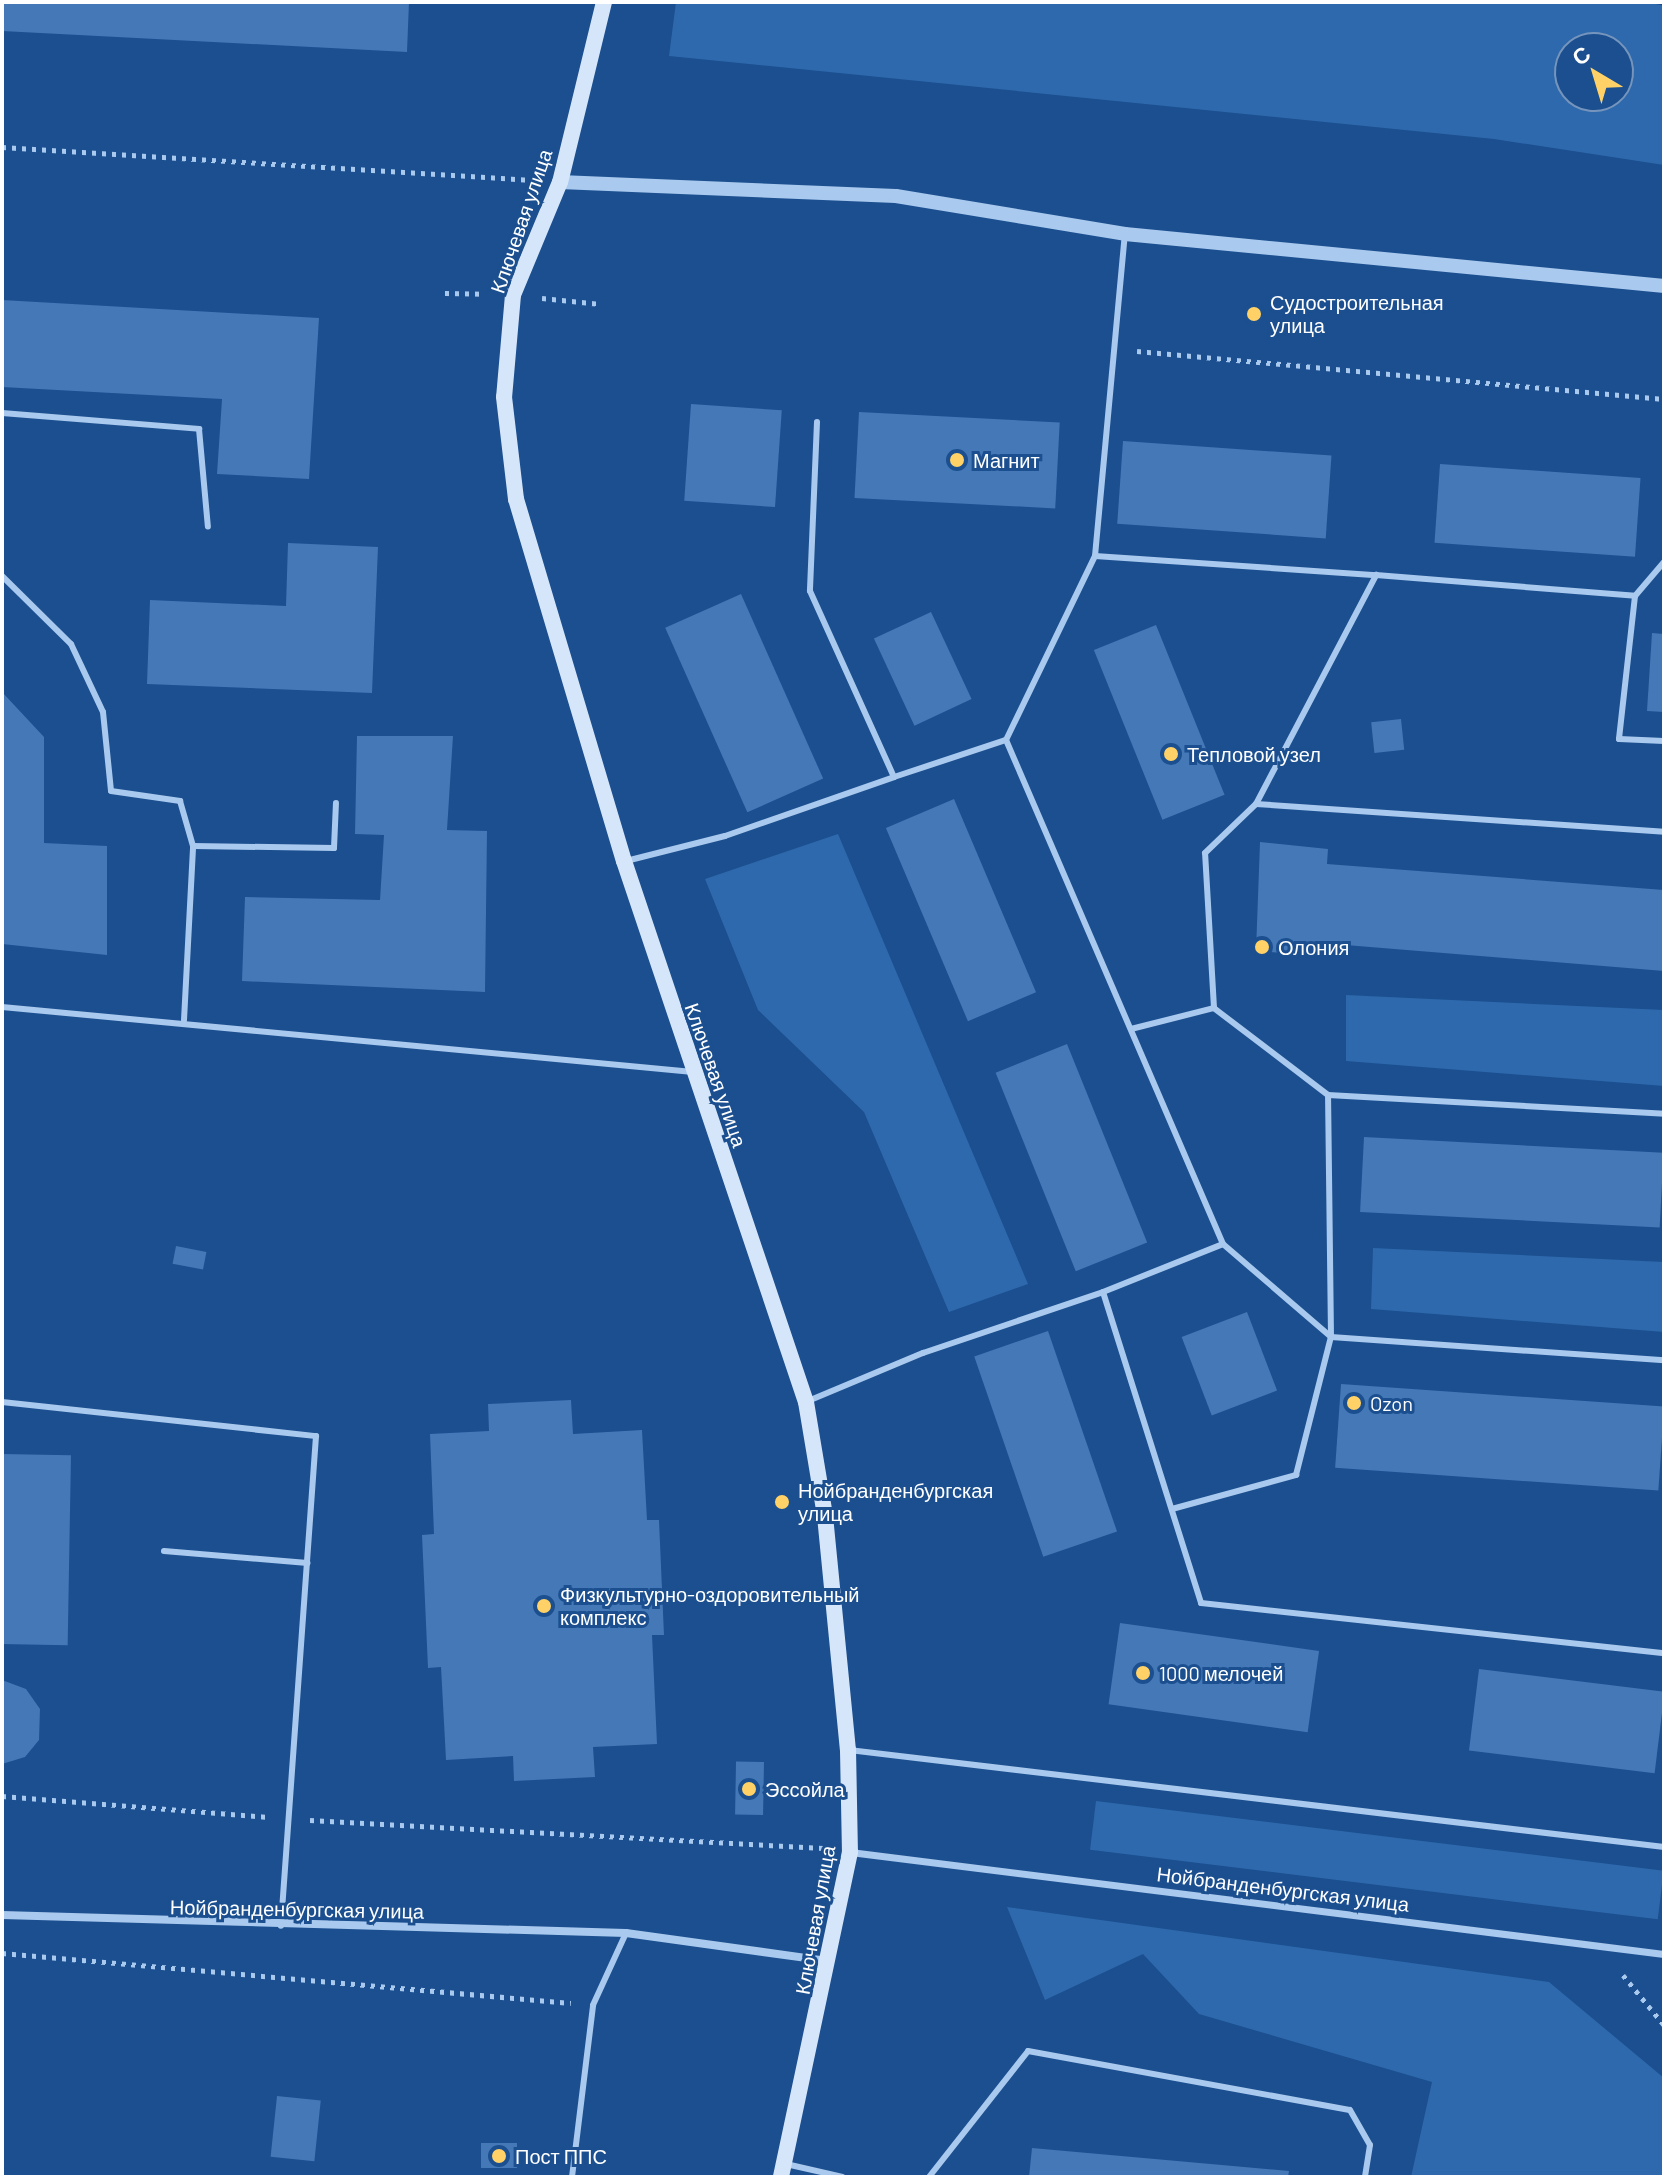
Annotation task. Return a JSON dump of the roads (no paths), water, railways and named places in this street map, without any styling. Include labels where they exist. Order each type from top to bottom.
[{"type":"main road","name":"Ключевая улица","points":[[604,2],[560,182],[513,295],[504,397],[516,499],[624,861],[806,1402],[825,1516],[848,1750],[850,1852],[783,2171]]},
{"type":"street","points":[[560,182],[896,196],[1125,234],[1664,286]]},
{"type":"street","name":"Нойбранденбургская улица","points":[[850,1852],[1664,1954]]},
{"type":"street","name":"Нойбранденбургская улица","points":[[2,1915],[281,1926],[626,1933],[829,1961]]},
{"type":"lane","points":[[624,861],[725,836],[1006,740],[1095,556],[1125,234]]},
{"type":"lane","points":[[2,413],[199,429],[208,527]]},
{"type":"lane","points":[[817,422],[810,591],[894,777]]},
{"type":"lane","points":[[1095,556],[1635,596]]},
{"type":"lane","points":[[1664,562],[1635,596],[1619,739],[1664,741]]},
{"type":"lane","points":[[1376,575],[1256,804],[1205,853],[1214,1008],[1328,1095],[1664,1114]]},
{"type":"lane","points":[[2,576],[71,644],[103,712],[111,791],[180,801],[193,846],[184,1020]]},
{"type":"lane","points":[[1006,740],[1223,1244],[1331,1337],[1664,1360]]},
{"type":"lane","points":[[193,846],[334,848],[336,803]]},
{"type":"lane","points":[[1256,804],[1664,832]]},
{"type":"lane","points":[[2,1007],[184,1020],[693,1072]]},
{"type":"lane","points":[[1131,1029],[1214,1008]]},
{"type":"lane","points":[[1172,1509],[1296,1475],[1331,1337],[1328,1095]]},
{"type":"lane","points":[[806,1402],[923,1353],[1103,1292],[1223,1244]]},
{"type":"lane","points":[[1103,1292],[1201,1603],[1664,1653]]},
{"type":"lane","points":[[2,1402],[316,1436],[281,1926]]},
{"type":"lane","points":[[164,1551],[307,1563]]},
{"type":"lane","points":[[848,1750],[1664,1847]]},
{"type":"lane","points":[[572,2177],[593,2005],[626,1933]]},
{"type":"lane","points":[[929,2177],[1028,2051],[1350,2110],[1370,2145],[1365,2177]]},
{"type":"lane","points":[[783,2171],[843,2177]]},
{"type":"place","name":"Судостроительная улица","points":[[1254,314]]},
{"type":"place","name":"Магнит","points":[[957,460]]},
{"type":"place","name":"Тепловой узел","points":[[1171,754]]},
{"type":"place","name":"Олония","points":[[1262,947]]},
{"type":"place","name":"Ozon","points":[[1354,1403]]},
{"type":"place","name":"Нойбранденбургская улица","points":[[782,1502]]},
{"type":"place","name":"Физкультурно-оздоровительный комплекс","points":[[544,1606]]},
{"type":"place","name":"1000 мелочей","points":[[1143,1673]]},
{"type":"place","name":"Эссойла","points":[[749,1789]]},
{"type":"place","name":"Пост ППС","points":[[499,2156]]}]
